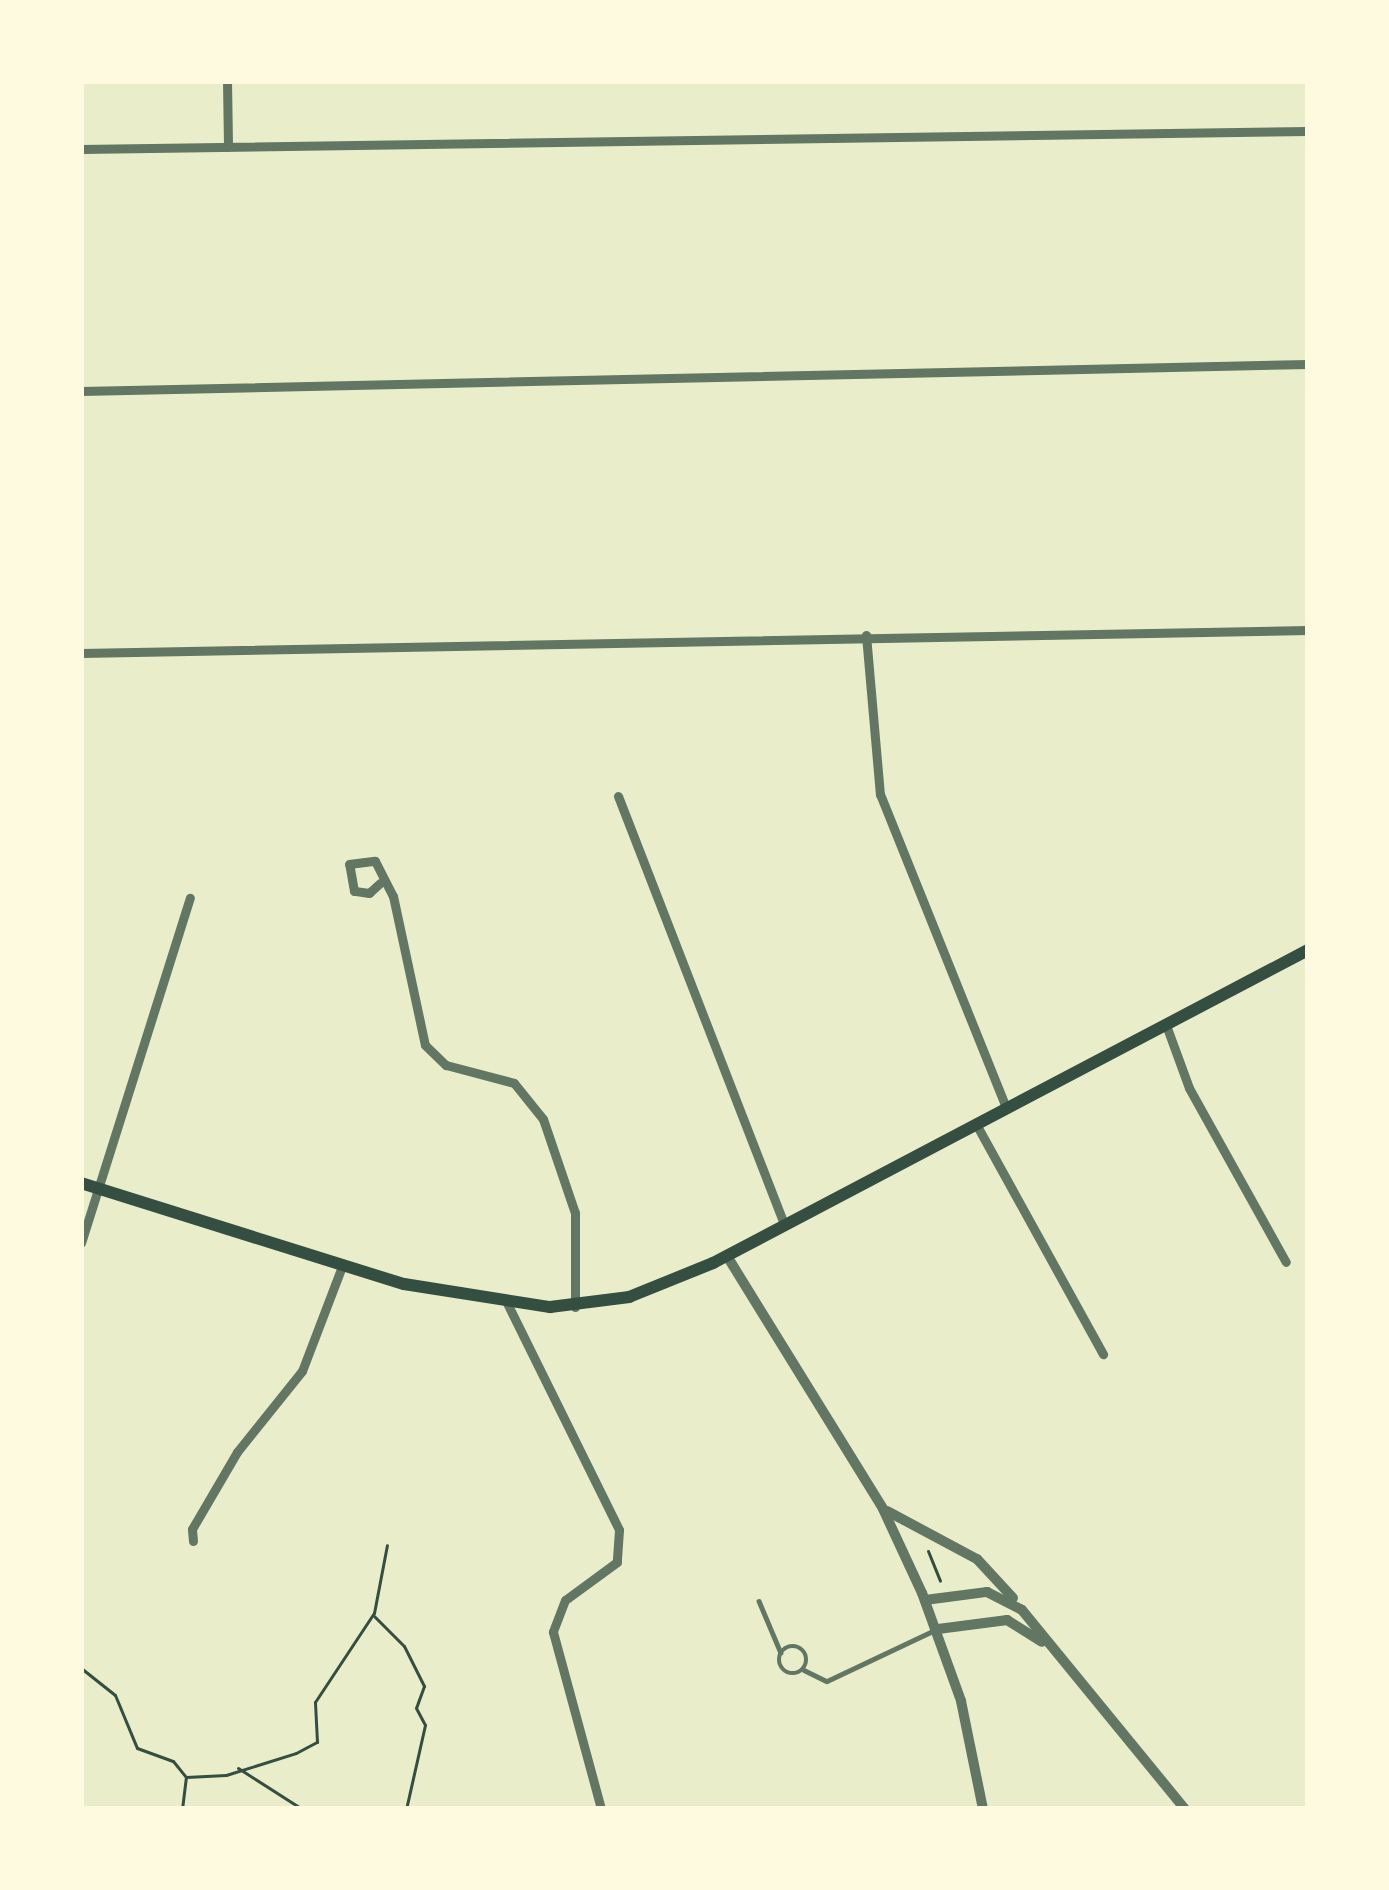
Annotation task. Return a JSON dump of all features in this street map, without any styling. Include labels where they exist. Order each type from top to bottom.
[{"type":"main road","points":[[81,1183],[342,1266],[507,1303],[574,1306],[629,1297],[728,1256],[1308,950]]},
{"type":"street","points":[[227,81],[228,147]]},
{"type":"street","points":[[81,149],[1308,131]]},
{"type":"street","points":[[81,391],[1308,364]]},
{"type":"street","points":[[81,653],[1308,630]]},
{"type":"street","points":[[866,635],[880,794],[1006,1108]]},
{"type":"street","points":[[619,796],[784,1224]]},
{"type":"street","points":[[380,883],[369,892],[354,891],[347,867],[373,859],[380,883],[395,900],[425,1045],[446,1066],[514,1082],[538,1108],[574,1213],[574,1306]]},
{"type":"street","points":[[81,1243],[190,898]]},
{"type":"street","points":[[1166,1025],[1190,1088],[1286,1262]]},
{"type":"street","points":[[976,1124],[1102,1354]]},
{"type":"street","points":[[728,1256],[883,1509],[925,1600],[938,1629],[983,1809]]},
{"type":"street","points":[[193,1541],[192,1529],[237,1452],[302,1370],[342,1266]]},
{"type":"street","points":[[507,1303],[619,1530],[617,1562],[565,1600],[553,1632],[563,1692],[603,1807]]},
{"type":"street","points":[[883,1509],[977,1559],[1185,1809]]},
{"type":"street","points":[[925,1600],[987,1592],[1022,1610]]},
{"type":"street","points":[[938,1629],[1007,1621],[1055,1651]]},
{"type":"lane","points":[[759,1601],[782,1653],[784,1671],[804,1670],[827,1681],[938,1629]]},
{"type":"lane","points":[[782,1653],[802,1650],[804,1670]]},
{"type":"path","points":[[924,1544],[944,1588]]},
{"type":"path","points":[[186,1777],[238,1768],[317,1742],[315,1702],[374,1613],[388,1545]]},
{"type":"path","points":[[374,1613],[424,1686],[416,1708],[425,1725],[406,1809]]},
{"type":"path","points":[[81,1668],[115,1695],[137,1748],[173,1761],[186,1777],[182,1809]]},
{"type":"path","points":[[238,1768],[302,1809]]}]
